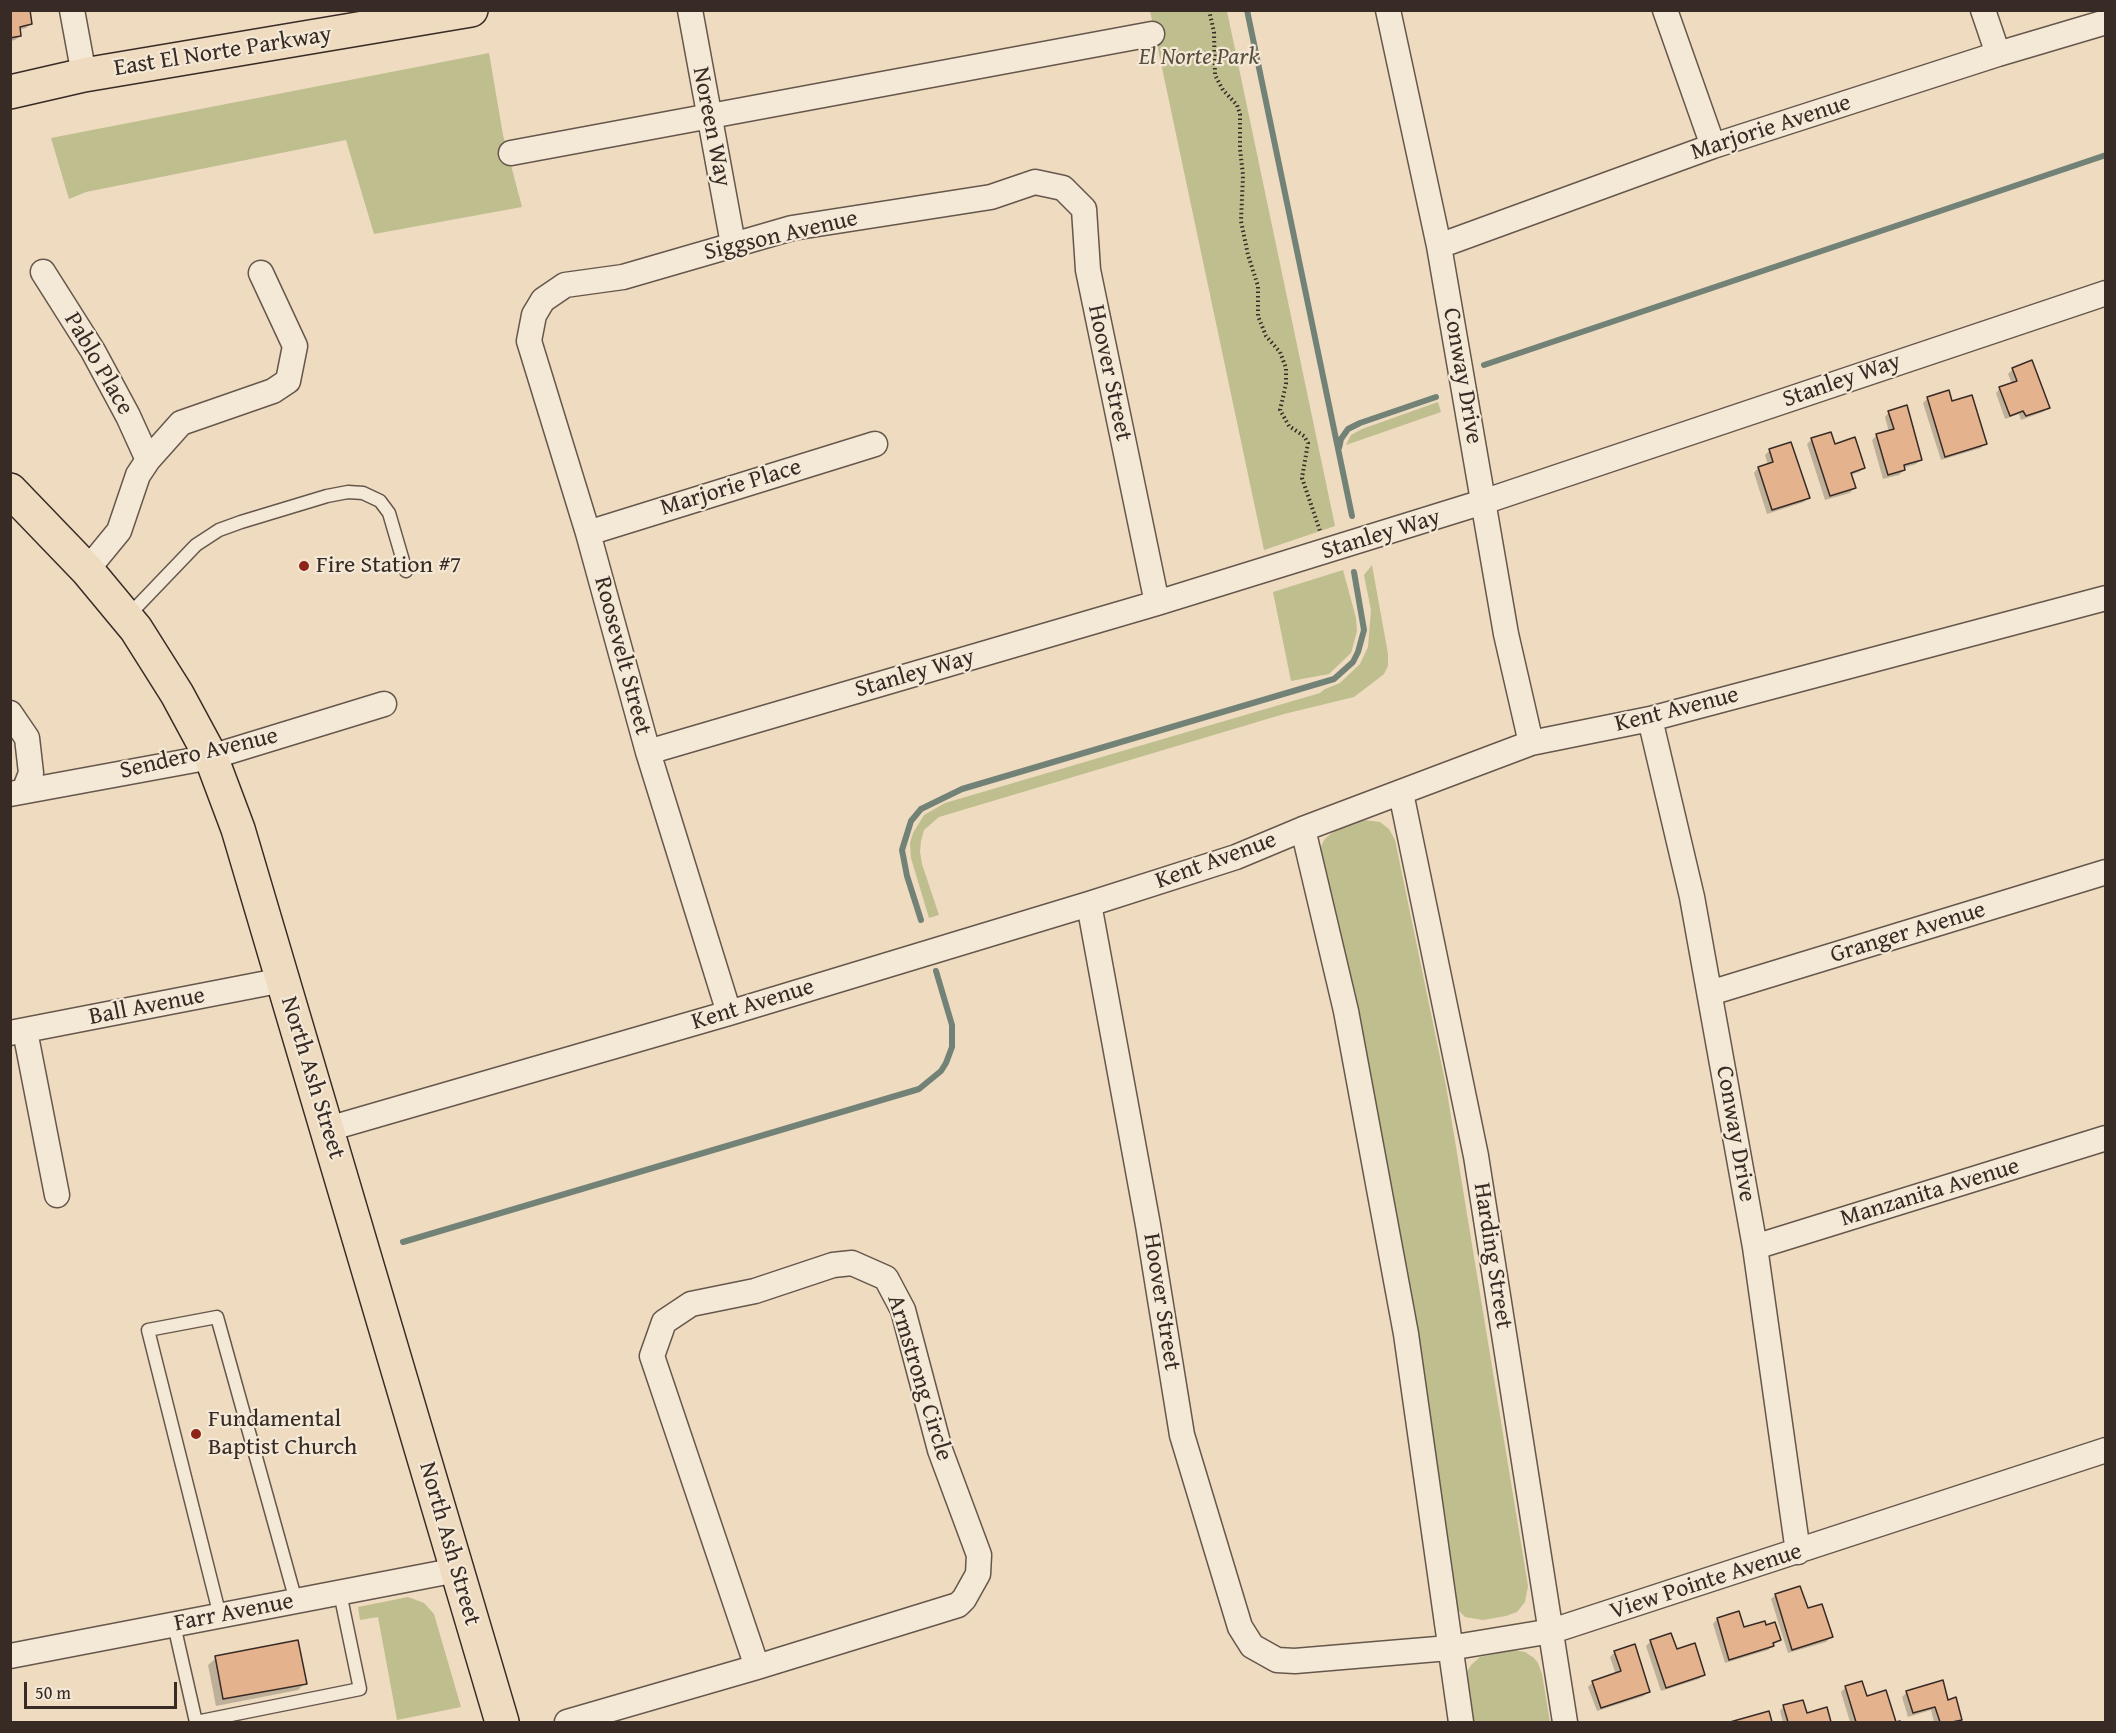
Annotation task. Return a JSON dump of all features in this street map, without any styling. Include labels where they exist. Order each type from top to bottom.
[{"type":"main road","name":"East El Norte Parkway","points":[[10,92],[84,75],[471,10]]},
{"type":"main road","name":"North Ash Street","points":[[10,490],[87,570],[136,629],[177,694],[211,757],[238,829],[328,1129],[457,1570],[497,1721]]},
{"type":"street","points":[[72,10],[84,75]]},
{"type":"street","name":"Noreen Way","points":[[690,10],[733,244]]},
{"type":"street","name":"Conway Drive","points":[[1388,10],[1439,246],[1506,634],[1531,743]]},
{"type":"street","points":[[1665,10],[1713,146]]},
{"type":"street","points":[[1983,10],[1998,54]]},
{"type":"street","name":"Marjorie Avenue","points":[[1439,246],[1713,146],[1998,54],[2106,22]]},
{"type":"street","points":[[511,153],[1152,34]]},
{"type":"street","name":"Hoover Street","points":[[1025,186],[1035,182],[1063,188],[1084,208],[1088,270],[1157,603]]},
{"type":"street","name":"Siggson Avenue","points":[[543,300],[565,285],[623,277],[792,228],[991,197],[1025,186]]},
{"type":"street","name":"Pablo Place","points":[[43,272],[93,351],[128,416],[148,460]]},
{"type":"street","points":[[87,570],[118,531],[138,475],[148,460],[181,423],[273,391],[288,381],[295,346],[261,273]]},
{"type":"street","name":"Stanley Way","points":[[648,752],[1157,603],[1484,502],[2106,292]]},
{"type":"street","name":"Roosevelt Street","points":[[543,300],[534,315],[530,341],[588,533],[648,752],[729,1013]]},
{"type":"street","name":"Marjorie Place","points":[[588,533],[875,444]]},
{"type":"street","name":"Kent Avenue","points":[[328,1129],[729,1013],[1089,904],[1236,856],[1531,743],[1650,719],[2106,598]]},
{"type":"street","name":"Sendero Avenue","points":[[17,792],[211,757],[384,704]]},
{"type":"street","points":[[10,713],[27,738],[31,772],[17,792]]},
{"type":"street","name":"Conway Drive","points":[[1650,719],[1692,897],[1710,993],[1755,1247],[1798,1552]]},
{"type":"street","name":"Harding Street","points":[[1401,793],[1476,1156],[1565,1722]]},
{"type":"street","points":[[1303,829],[1346,1011],[1406,1334],[1461,1722]]},
{"type":"street","name":"Granger Avenue","points":[[1710,993],[2106,872]]},
{"type":"street","name":"Hoover Street","points":[[1089,904],[1149,1225],[1182,1435],[1240,1627],[1252,1646],[1277,1660],[1295,1661]]},
{"type":"street","name":"Ball Avenue","points":[[18,1032],[283,980]]},
{"type":"street","points":[[18,1032],[57,1195]]},
{"type":"street","name":"Manzanita Avenue","points":[[1755,1247],[2106,1138]]},
{"type":"street","name":"Armstrong Circle","points":[[567,1722],[757,1667],[958,1605],[964,1599],[978,1574],[980,1555],[940,1450],[903,1310],[886,1278],[852,1263],[833,1265],[755,1291],[691,1304],[664,1322],[652,1356],[757,1667]]},
{"type":"street","name":"View Pointe Avenue","points":[[1295,1661],[1449,1648],[1552,1632],[2106,1450]]},
{"type":"street","name":"Farr Avenue","points":[[10,1656],[457,1570]]},
{"type":"lane","points":[[126,618],[196,545],[219,530],[327,496],[348,492],[363,494],[380,501],[389,513],[406,571]]},
{"type":"lane","points":[[220,1616],[148,1330],[217,1317],[296,1601]]},
{"type":"lane","points":[[174,1624],[196,1722],[360,1689],[340,1593]]},
{"type":"path","points":[[1209,10],[1214,32],[1215,75],[1237,105],[1240,114],[1243,175],[1241,221],[1248,255],[1258,286],[1258,316],[1266,336],[1280,352],[1287,368],[1280,410],[1289,426],[1304,436],[1308,443],[1302,478],[1328,551]]},
{"type":"green space","name":"El Norte Park","points":[[1150,11],[1227,11],[1335,526],[1264,550]]},
{"type":"green space","points":[[489,53],[503,135],[522,207],[374,234],[346,140],[86,192],[69,199],[51,138]]},
{"type":"green space","points":[[1438,402],[1441,412],[1346,445],[1351,435],[1362,429]]},
{"type":"green space","points":[[1372,565],[1388,654],[1388,666],[1384,674],[1354,697],[1284,714],[939,817],[924,830],[921,841],[922,864],[939,915],[929,918],[911,858],[910,843],[924,815],[945,803],[1320,693],[1340,683],[1360,664],[1368,647],[1371,610],[1364,575]]},
{"type":"green space","points":[[1343,570],[1356,618],[1357,631],[1351,653],[1329,674],[1291,681],[1273,592]]},
{"type":"green space","points":[[1363,820],[1380,822],[1389,829],[1395,840],[1446,1086],[1528,1586],[1525,1602],[1517,1612],[1483,1620],[1465,1617],[1457,1609],[1319,852],[1324,840],[1336,830]]},
{"type":"green space","points":[[408,1597],[424,1603],[434,1614],[461,1707],[397,1720],[378,1617],[360,1620],[358,1607]]},
{"type":"green space","points":[[1512,1650],[1525,1652],[1538,1663],[1550,1722],[1472,1722],[1466,1682],[1468,1670],[1480,1657]]},
{"type":"building","points":[[10,10],[30,10],[32,24],[20,27],[21,36],[10,38]]},
{"type":"building","points":[[2032,360],[2050,408],[2026,416],[2023,411],[2010,416],[1999,387],[2017,381],[2012,368]]},
{"type":"building","points":[[1949,390],[1952,401],[1972,395],[1987,444],[1945,457],[1927,397]]},
{"type":"building","points":[[1907,405],[1922,460],[1904,465],[1905,470],[1888,475],[1876,434],[1894,429],[1888,411]]},
{"type":"building","points":[[1831,432],[1835,444],[1855,437],[1865,468],[1851,473],[1856,488],[1830,496],[1811,438]]},
{"type":"building","points":[[1791,442],[1810,498],[1772,510],[1758,467],[1773,462],[1769,449]]},
{"type":"building","points":[[1800,1586],[1808,1608],[1822,1604],[1833,1637],[1792,1650],[1775,1594]]},
{"type":"building","points":[[1739,1611],[1744,1627],[1765,1621],[1766,1625],[1775,1622],[1781,1640],[1773,1643],[1774,1646],[1729,1660],[1717,1618]]},
{"type":"building","points":[[1671,1633],[1677,1649],[1695,1643],[1705,1675],[1666,1688],[1650,1640]]},
{"type":"building","points":[[298,1640],[307,1684],[223,1699],[215,1656]]},
{"type":"building","points":[[1635,1644],[1650,1692],[1601,1708],[1592,1681],[1621,1671],[1614,1651]]},
{"type":"building","points":[[1943,1680],[1948,1700],[1956,1697],[1962,1720],[1940,1722],[1935,1707],[1913,1713],[1906,1691]]},
{"type":"building","points":[[1862,1681],[1867,1696],[1886,1690],[1896,1722],[1856,1722],[1845,1686]]},
{"type":"building","points":[[1803,1700],[1807,1713],[1827,1707],[1831,1722],[1788,1722],[1783,1705]]},
{"type":"building","points":[[1769,1711],[1772,1722],[1730,1722]]},
{"type":"waterway","points":[[1247,10],[1352,516]]},
{"type":"waterway","points":[[1484,365],[2106,155]]},
{"type":"waterway","points":[[1339,448],[1341,439],[1348,429],[1436,397]]},
{"type":"waterway","points":[[921,920],[907,876],[902,850],[911,821],[921,809],[962,789],[1334,679],[1353,662],[1364,630],[1354,572]]},
{"type":"waterway","points":[[403,1242],[919,1089],[941,1071],[952,1047],[952,1025],[936,971]]},
{"type":"place","name":"Fire Station #7","points":[[304,566]]},
{"type":"place","name":"Fundamental Baptist Church","points":[[196,1434]]}]
